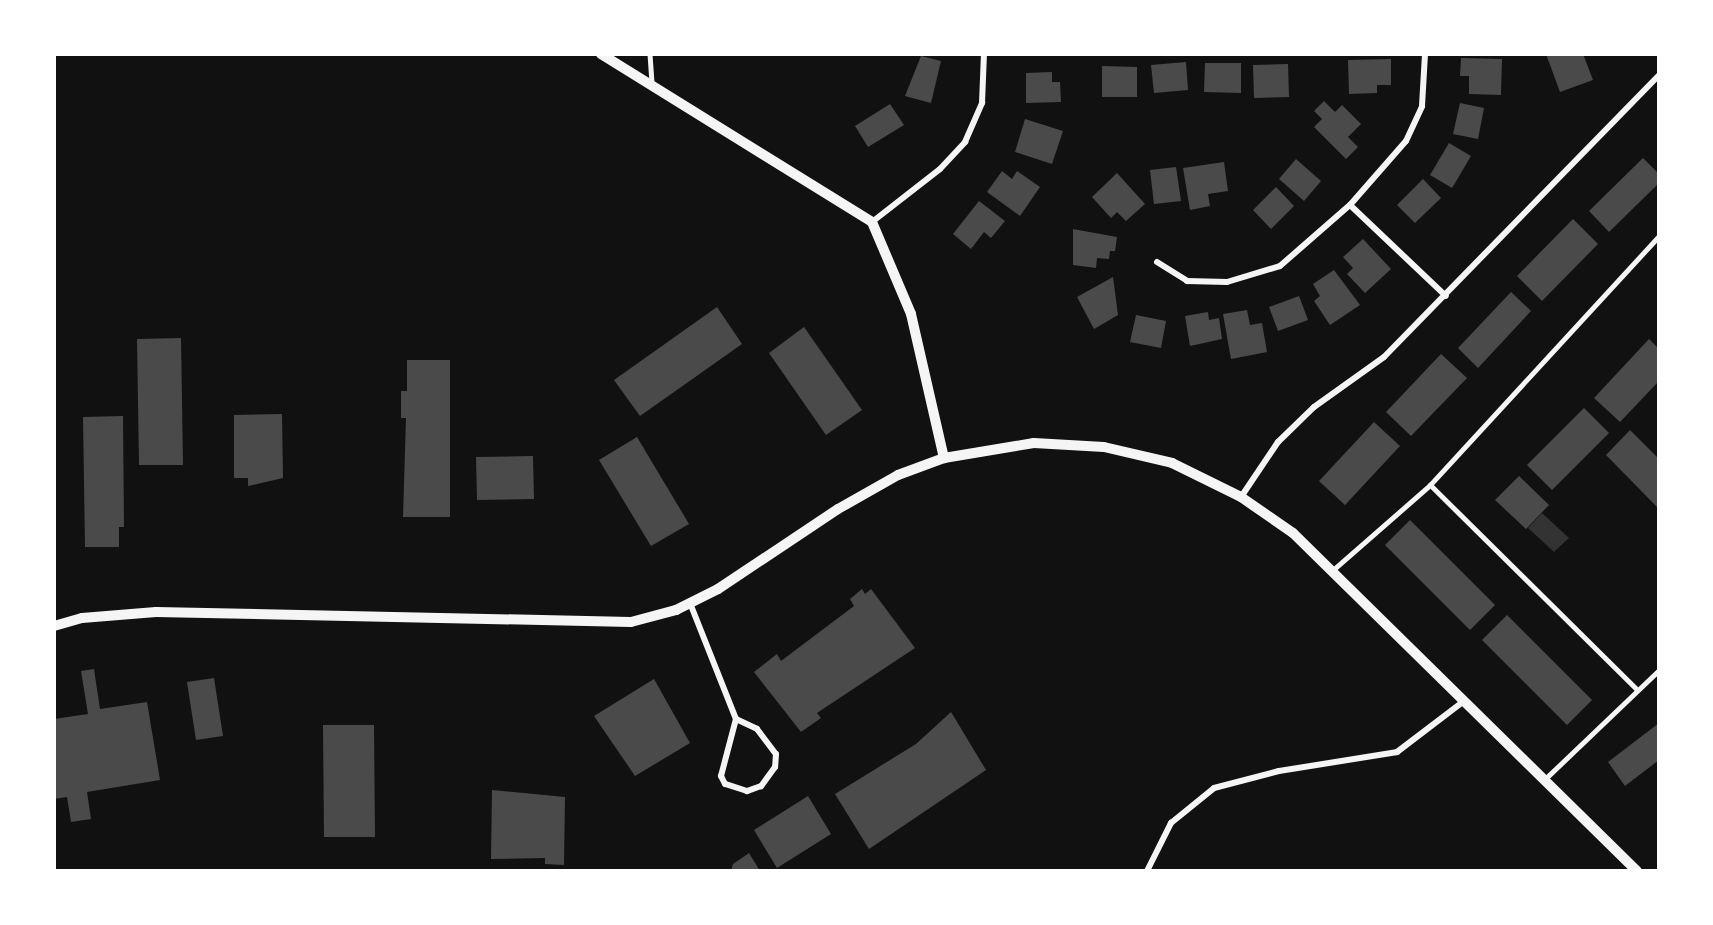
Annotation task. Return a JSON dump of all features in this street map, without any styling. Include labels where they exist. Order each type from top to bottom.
[{"type":"street","points":[[602,54],[872,222],[911,314],[944,458]]},
{"type":"street","points":[[872,222],[940,169],[965,142],[982,103],[984,54]]},
{"type":"street","points":[[1157,262],[1187,281],[1254,276],[1280,266],[1350,205],[1406,141],[1422,106],[1425,54]]},
{"type":"street","points":[[1241,497],[1278,442],[1314,407],[1384,357],[1659,75]]},
{"type":"street","points":[[1350,205],[1446,296]]},
{"type":"street","points":[[54,626],[82,618],[156,612],[631,622],[690,603],[838,509],[898,475],[944,458],[1034,443],[1104,447],[1172,463],[1241,497],[1293,533],[1637,871]]},
{"type":"street","points":[[690,603],[736,719],[721,776],[725,784],[747,791],[761,786],[775,767],[776,754],[757,729],[736,719]]},
{"type":"street","points":[[1147,871],[1171,823],[1214,788],[1279,771],[1397,752],[1464,701]]},
{"type":"lane","points":[[650,54],[652,85]]},
{"type":"lane","points":[[1331,571],[1430,484],[1659,236]]},
{"type":"lane","points":[[1430,484],[1637,690]]},
{"type":"lane","points":[[1544,780],[1659,670]]},
{"type":"shaded area","points":[[1542,513],[1569,538],[1554,552],[1528,528]]},
{"type":"building","points":[[1546,54],[1583,54],[1593,80],[1560,92]]},
{"type":"building","points":[[921,56],[941,61],[931,103],[905,96]]},
{"type":"building","points":[[1461,58],[1502,59],[1501,95],[1469,94],[1469,76],[1460,76]]},
{"type":"building","points":[[1391,59],[1391,85],[1377,85],[1377,93],[1349,94],[1348,60]]},
{"type":"building","points":[[1186,62],[1188,90],[1154,93],[1151,65]]},
{"type":"building","points":[[1205,63],[1241,63],[1241,93],[1204,92]]},
{"type":"building","points":[[1288,64],[1289,97],[1254,98],[1253,65]]},
{"type":"building","points":[[1102,66],[1137,67],[1137,97],[1102,97]]},
{"type":"building","points":[[1052,72],[1052,82],[1060,82],[1061,102],[1026,103],[1026,73]]},
{"type":"building","points":[[1324,101],[1335,112],[1342,105],[1361,124],[1348,137],[1358,147],[1346,159],[1314,127],[1322,119],[1314,111]]},
{"type":"building","points":[[1460,103],[1484,108],[1478,139],[1453,134]]},
{"type":"building","points":[[890,104],[904,125],[868,147],[855,126]]},
{"type":"building","points":[[1025,119],[1063,131],[1052,164],[1015,152]]},
{"type":"building","points":[[1449,143],[1471,156],[1452,188],[1430,175]]},
{"type":"building","points":[[1643,158],[1659,174],[1659,183],[1609,232],[1589,211]]},
{"type":"building","points":[[1296,159],[1321,181],[1304,201],[1279,179]]},
{"type":"building","points":[[1224,162],[1228,191],[1208,194],[1210,206],[1190,210],[1183,168]]},
{"type":"building","points":[[1176,167],[1181,201],[1154,204],[1150,170]]},
{"type":"building","points":[[1002,171],[1012,179],[1017,171],[1040,187],[1020,216],[987,192]]},
{"type":"building","points":[[1117,173],[1145,204],[1126,221],[1117,212],[1111,218],[1092,197]]},
{"type":"building","points":[[1423,179],[1441,198],[1415,223],[1397,205]]},
{"type":"building","points":[[1276,187],[1294,206],[1271,229],[1253,210]]},
{"type":"building","points":[[979,201],[1005,221],[991,238],[984,232],[971,249],[953,234]]},
{"type":"building","points":[[1573,219],[1598,244],[1542,301],[1517,276]]},
{"type":"building","points":[[1073,229],[1117,237],[1115,251],[1110,251],[1109,259],[1097,258],[1096,268],[1073,265]]},
{"type":"building","points":[[1363,239],[1391,269],[1365,293],[1347,274],[1353,268],[1343,257]]},
{"type":"building","points":[[1334,270],[1360,305],[1330,325],[1314,301],[1320,296],[1313,284]]},
{"type":"building","points":[[1113,277],[1118,315],[1094,329],[1077,297]]},
{"type":"building","points":[[1511,292],[1531,311],[1478,368],[1458,348]]},
{"type":"building","points":[[1299,296],[1308,320],[1278,331],[1269,307]]},
{"type":"building","points":[[717,307],[742,344],[640,416],[614,380]]},
{"type":"building","points":[[1247,310],[1250,325],[1262,323],[1267,352],[1231,359],[1223,314]]},
{"type":"building","points":[[1208,312],[1209,320],[1219,318],[1222,339],[1190,346],[1185,316]]},
{"type":"building","points":[[1136,315],[1166,321],[1161,348],[1130,342]]},
{"type":"building","points":[[804,327],[862,410],[826,435],[769,353]]},
{"type":"building","points":[[181,338],[183,465],[139,465],[137,339]]},
{"type":"building","points":[[1649,339],[1659,349],[1659,381],[1620,422],[1594,398]]},
{"type":"building","points":[[1441,354],[1467,378],[1411,436],[1386,412]]},
{"type":"building","points":[[407,360],[450,360],[450,517],[403,517],[406,418],[401,418],[401,391],[407,391]]},
{"type":"building","points":[[1584,408],[1609,433],[1552,490],[1527,465]]},
{"type":"building","points":[[282,414],[283,478],[248,486],[248,478],[234,478],[234,415]]},
{"type":"building","points":[[123,416],[124,527],[119,527],[119,547],[85,547],[83,417]]},
{"type":"building","points":[[1374,422],[1400,446],[1345,505],[1319,481]]},
{"type":"building","points":[[1630,430],[1659,459],[1659,509],[1606,455]]},
{"type":"building","points":[[637,437],[689,524],[651,546],[599,460]]},
{"type":"building","points":[[533,456],[534,499],[477,500],[476,457]]},
{"type":"building","points":[[1519,476],[1549,505],[1526,529],[1495,500]]},
{"type":"building","points":[[1410,520],[1495,605],[1470,630],[1385,545]]},
{"type":"building","points":[[862,589],[865,594],[871,589],[915,648],[817,713],[821,718],[801,732],[754,672],[777,654],[781,661],[854,606],[850,599]]},
{"type":"building","points":[[1507,615],[1592,700],[1567,725],[1482,640]]},
{"type":"building","points":[[94,669],[100,709],[147,702],[160,780],[87,792],[91,819],[71,822],[67,797],[54,799],[54,719],[88,714],[81,671]]},
{"type":"building","points":[[214,678],[223,736],[196,740],[187,682]]},
{"type":"building","points":[[654,679],[690,743],[635,776],[594,716]]},
{"type":"building","points":[[951,712],[986,770],[869,849],[835,794],[916,744]]},
{"type":"building","points":[[1659,723],[1659,760],[1625,786],[1608,762]]},
{"type":"building","points":[[323,725],[374,725],[375,837],[324,837]]},
{"type":"building","points":[[492,790],[565,797],[564,865],[545,864],[545,858],[491,859]]},
{"type":"building","points":[[808,796],[831,834],[777,868],[754,830]]},
{"type":"building","points":[[749,853],[760,871],[731,871],[733,864]]}]
